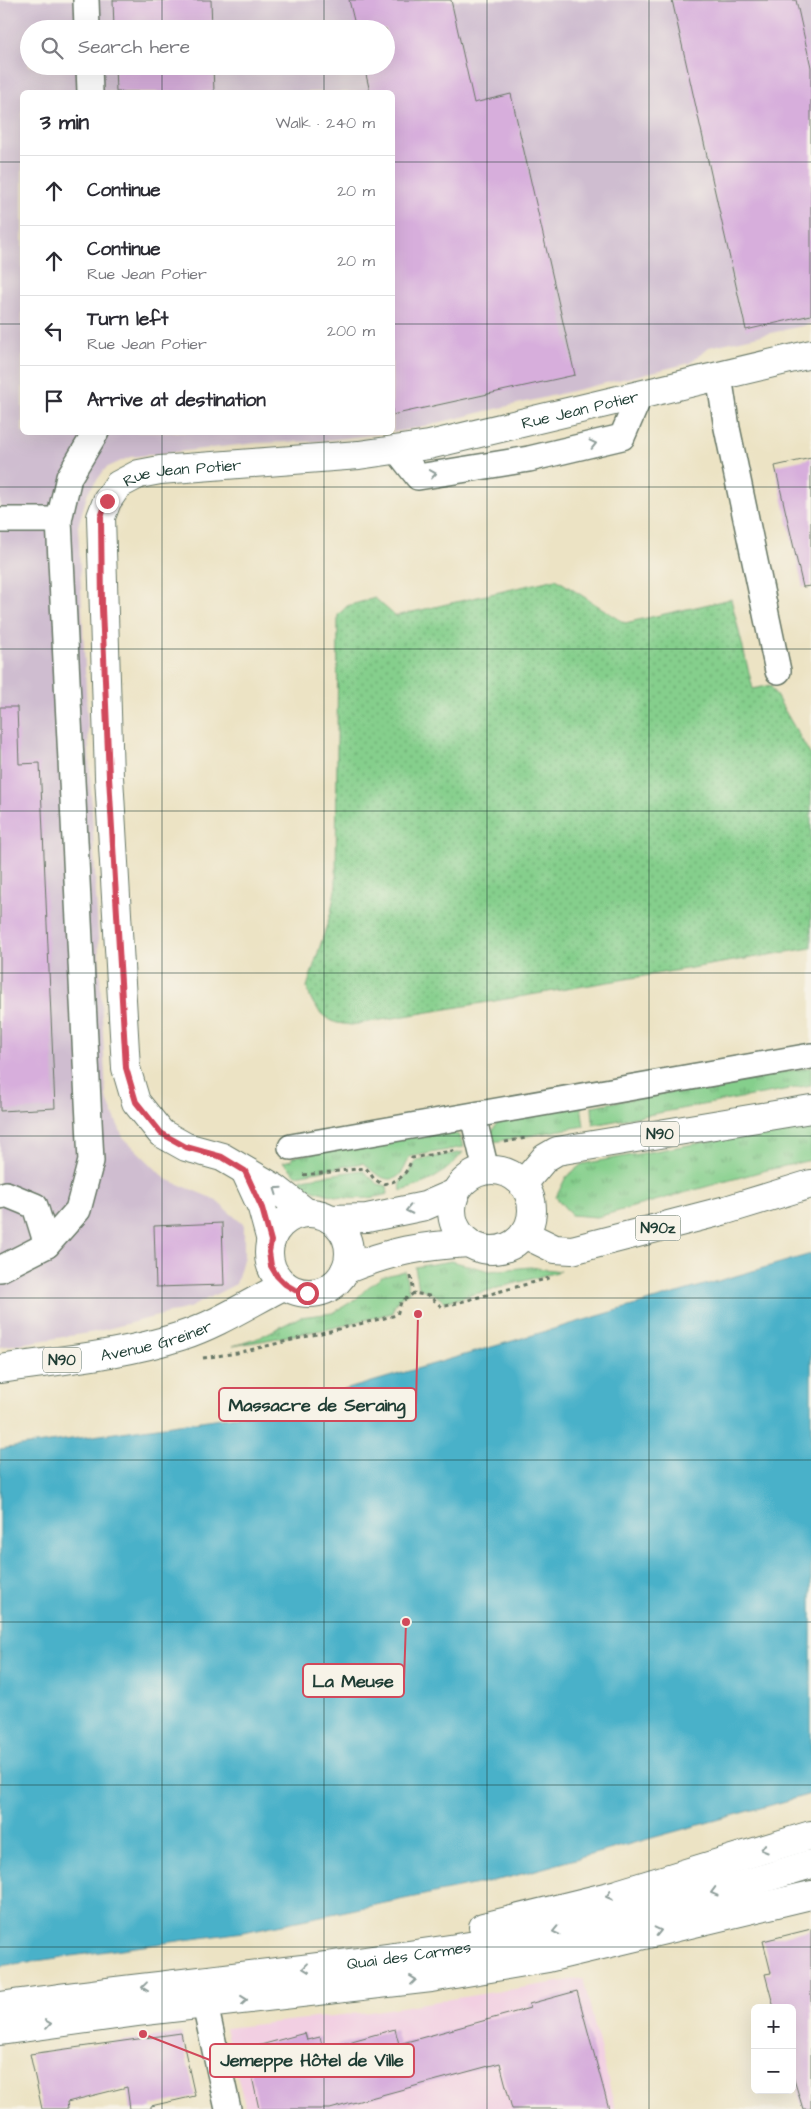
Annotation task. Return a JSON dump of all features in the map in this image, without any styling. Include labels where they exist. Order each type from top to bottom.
[{"type":"main road","name":"Rue Jean Potier","points":[[319,1216],[222,1157],[186,1147],[161,1133],[136,1102],[126,1068],[109,777],[101,517],[107,501],[118,485],[138,474],[160,470],[397,450],[429,445],[811,354]]},
{"type":"main road","name":"N90","points":[[523,1184],[541,1162],[557,1151],[811,1109]]},
{"type":"main road","points":[[483,1158],[500,1170],[513,1175],[523,1184],[530,1196],[532,1210],[530,1223],[524,1234],[515,1243],[504,1248],[480,1249],[469,1243],[459,1233],[453,1221],[451,1207],[455,1193],[462,1182],[473,1174],[483,1158]]},
{"type":"main road","points":[[245,1171],[262,1208],[276,1264],[295,1290],[307,1293],[330,1288],[339,1280],[349,1259],[346,1236],[319,1216]]},
{"type":"main road","name":"N90z","points":[[524,1234],[555,1249],[572,1250],[805,1189]]},
{"type":"main road","points":[[276,1264],[276,1230],[295,1215],[367,1218],[425,1206],[455,1193]]},
{"type":"main road","points":[[345,1270],[374,1258],[406,1249],[469,1243]]},
{"type":"main road","name":"Avenue Greiner","points":[[0,1369],[152,1343],[182,1335],[222,1318],[276,1264]]},
{"type":"main road","points":[[354,1962],[395,1945],[483,1927],[617,1894],[811,1835]]},
{"type":"main road","name":"Quai des Carmes","points":[[0,2006],[354,1962],[542,1934],[628,1915],[811,1864]]},
{"type":"main road","name":"Quai des Carmes","points":[[0,2031],[441,1976],[548,1958],[811,1895]]},
{"type":"main road","points":[[734,1913],[811,1906]]},
{"type":"street","points":[[86,0],[87,20]]},
{"type":"street","points":[[89,75],[90,90]]},
{"type":"street","points":[[719,376],[727,428],[778,672]]},
{"type":"street","points":[[397,450],[418,477],[529,459],[622,437],[640,395]]},
{"type":"street","points":[[0,1269],[47,1245],[78,1210],[91,1161],[59,520],[69,477],[94,435]]},
{"type":"street","points":[[0,520],[59,520]]},
{"type":"street","points":[[291,1147],[811,1056]]},
{"type":"street","points":[[473,1116],[483,1158]]},
{"type":"street","points":[[0,1196],[6,1194],[35,1206],[47,1245]]},
{"type":"street","points":[[205,2004],[228,2109]]},
{"type":"path","points":[[294,1176],[366,1168],[374,1179],[382,1184],[401,1178],[408,1171],[412,1158],[483,1158],[535,1137]]},
{"type":"path","points":[[197,1359],[237,1353],[398,1315],[401,1302],[414,1293],[429,1296],[442,1307],[562,1274]]},
{"type":"shaded area","points":[[0,0],[811,0],[811,324],[709,347],[690,363],[395,432],[395,90],[20,90],[20,435],[372,435],[319,441],[256,443],[130,457],[106,468],[88,492],[78,526],[106,1097],[123,1137],[166,1179],[214,1199],[244,1225],[244,1256],[236,1284],[189,1308],[95,1332],[0,1347]]},
{"type":"shaded area","points":[[583,1978],[615,2109],[246,2109],[225,2028],[369,2012]]},
{"type":"green space","points":[[556,579],[625,623],[731,599],[753,689],[770,685],[811,756],[811,948],[351,1025],[329,1020],[316,1008],[307,987],[331,912],[336,885],[338,615],[347,606],[375,598],[395,616]]},
{"type":"green space","points":[[811,1067],[811,1085],[593,1125],[592,1106]]},
{"type":"green space","points":[[581,1105],[584,1126],[488,1143],[489,1137],[497,1123]]},
{"type":"green space","points":[[811,1123],[811,1160],[763,1171],[597,1217],[571,1215],[556,1197],[566,1177],[582,1164]]},
{"type":"green space","points":[[436,1131],[452,1132],[459,1136],[464,1147],[409,1157],[405,1167],[395,1178],[384,1178],[377,1175],[363,1163],[296,1175],[283,1162],[292,1160],[292,1157]]},
{"type":"green space","points":[[463,1152],[443,1172],[419,1185],[401,1191],[400,1182],[412,1169],[416,1160]]},
{"type":"green space","points":[[362,1170],[378,1184],[387,1186],[388,1194],[364,1198],[343,1197],[298,1185],[302,1179]]},
{"type":"green space","points":[[451,1261],[490,1271],[530,1267],[561,1271],[445,1302],[434,1294],[419,1288],[415,1267]]},
{"type":"green space","points":[[405,1271],[409,1292],[398,1301],[392,1313],[333,1328],[233,1346],[256,1339],[300,1317],[333,1313],[356,1299],[382,1277]]},
{"type":"water","points":[[811,1254],[811,1794],[507,1878],[243,1932],[0,1966],[0,1449],[272,1411]]},
{"type":"building","points":[[113,0],[211,0],[212,20],[114,20]]},
{"type":"building","points":[[349,0],[451,0],[474,103],[511,94],[575,375],[395,414],[395,90],[370,90],[366,75],[395,75],[395,20],[354,20]]},
{"type":"building","points":[[672,0],[796,0],[811,67],[811,315],[746,330]]},
{"type":"building","points":[[115,75],[213,75],[214,90],[116,90]]},
{"type":"building","points":[[811,458],[811,586],[803,587],[775,466]]},
{"type":"building","points":[[0,707],[17,707],[19,764],[40,763],[55,1108],[0,1111]]},
{"type":"building","points":[[222,1223],[224,1285],[156,1287],[154,1226]]},
{"type":"building","points":[[811,1929],[811,2109],[803,2109],[796,2086],[796,2004],[773,2004],[765,1974],[771,1973],[763,1941]]},
{"type":"building","points":[[577,1991],[609,2109],[512,2109],[500,2063],[330,2109],[259,2109],[246,2049],[305,2033],[307,2040],[320,2037],[323,2049],[395,2029],[399,2044],[530,2008],[529,2004]]},
{"type":"building","points":[[181,2033],[195,2096],[151,2106],[151,2109],[130,2109],[127,2087],[67,2102],[68,2109],[42,2109],[30,2054]]},
{"type":"place","name":"Massacre de Seraing","points":[[418,1314]]},
{"type":"place","name":"La Meuse","points":[[406,1622]]},
{"type":"place","name":"Jemeppe Hôtel de Ville","points":[[143,2034]]},
{"type":"route","points":[[107,501],[101,517],[102,608],[109,777],[126,1068],[136,1102],[161,1133],[186,1147],[222,1157],[245,1171],[262,1208],[271,1241],[269,1252],[271,1266],[285,1284],[295,1290],[307,1293]]}]
